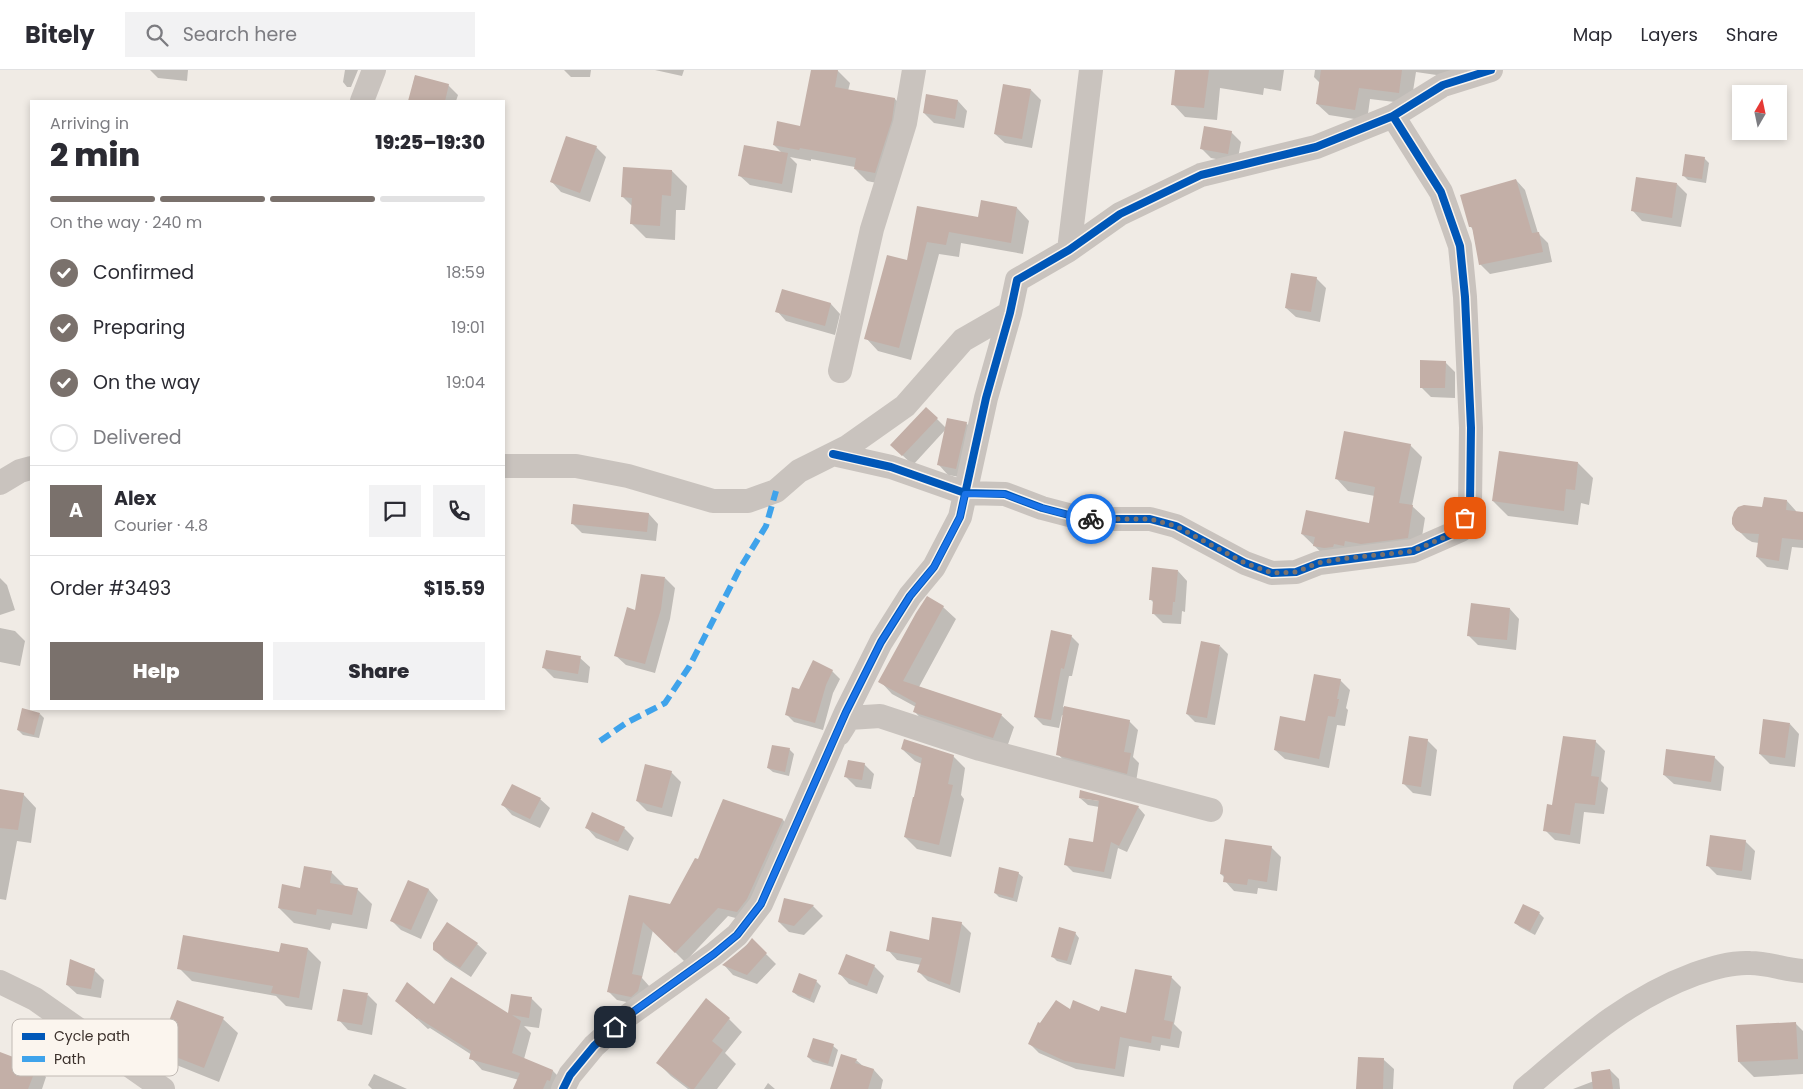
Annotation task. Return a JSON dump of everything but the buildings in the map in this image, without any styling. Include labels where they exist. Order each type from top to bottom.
[{"type":"street","points":[[362,100],[374,70]]},
{"type":"street","points":[[840,371],[872,229],[906,123],[914,70]]},
{"type":"street","points":[[1069,250],[1091,70]]},
{"type":"street","points":[[562,1089],[594,1046],[626,1017],[714,954],[737,935],[761,904],[846,712],[881,642],[910,596],[934,567],[960,517],[986,398],[1010,313],[1017,280],[1069,250],[1120,214],[1201,175],[1316,147],[1392,116],[1443,85],[1491,70]]},
{"type":"street","points":[[833,454],[891,467],[965,494],[1004,494],[1042,508],[1084,519],[1150,519],[1176,526],[1245,563],[1272,573],[1296,572],[1318,563],[1341,559],[1413,551],[1461,530],[1470,505],[1471,428],[1465,297],[1460,246],[1441,192],[1392,116]]},
{"type":"street","points":[[505,466],[576,466],[628,476],[713,500],[748,501],[776,491],[800,471],[847,447],[905,406],[963,340],[1010,313]]},
{"type":"street","points":[[0,483],[20,471],[30,468]]},
{"type":"street","points":[[834,742],[850,718],[880,716],[910,724],[980,749],[1211,810]]},
{"type":"street","points":[[1525,1089],[1620,1011],[1672,982],[1718,966],[1751,963],[1803,971]]},
{"type":"street","points":[[0,982],[35,998],[65,1019]]},
{"type":"street","points":[[145,1076],[163,1089]]},
{"type":"marked path","points":[[600,741],[626,723],[665,703],[689,667],[739,570],[766,526],[776,491]]},
{"type":"cycle path","points":[[563,1089],[570,1075],[594,1046],[626,1017],[714,954],[737,935],[761,904],[846,712],[881,642],[910,596],[934,567],[960,517],[986,398],[1010,313],[1017,280],[1069,250],[1120,214],[1201,175],[1316,147],[1393,116],[1443,85],[1491,70]]},
{"type":"cycle path","points":[[833,454],[891,467],[965,493],[1005,494],[1042,508],[1084,519],[1150,519],[1176,526],[1245,563],[1272,573],[1296,572],[1319,563],[1413,551],[1461,530],[1470,505],[1471,428],[1465,297],[1460,246],[1441,192],[1393,116]]},
{"type":"way so far","points":[[1091,519],[1150,519],[1176,526],[1245,563],[1272,573],[1296,572],[1318,563],[1341,559],[1413,551],[1461,530],[1465,518]]},
{"type":"route","points":[[615,1027],[737,935],[761,904],[846,712],[881,642],[910,596],[934,567],[960,517],[965,494],[1004,494],[1042,508],[1084,519],[1091,519]]}]
